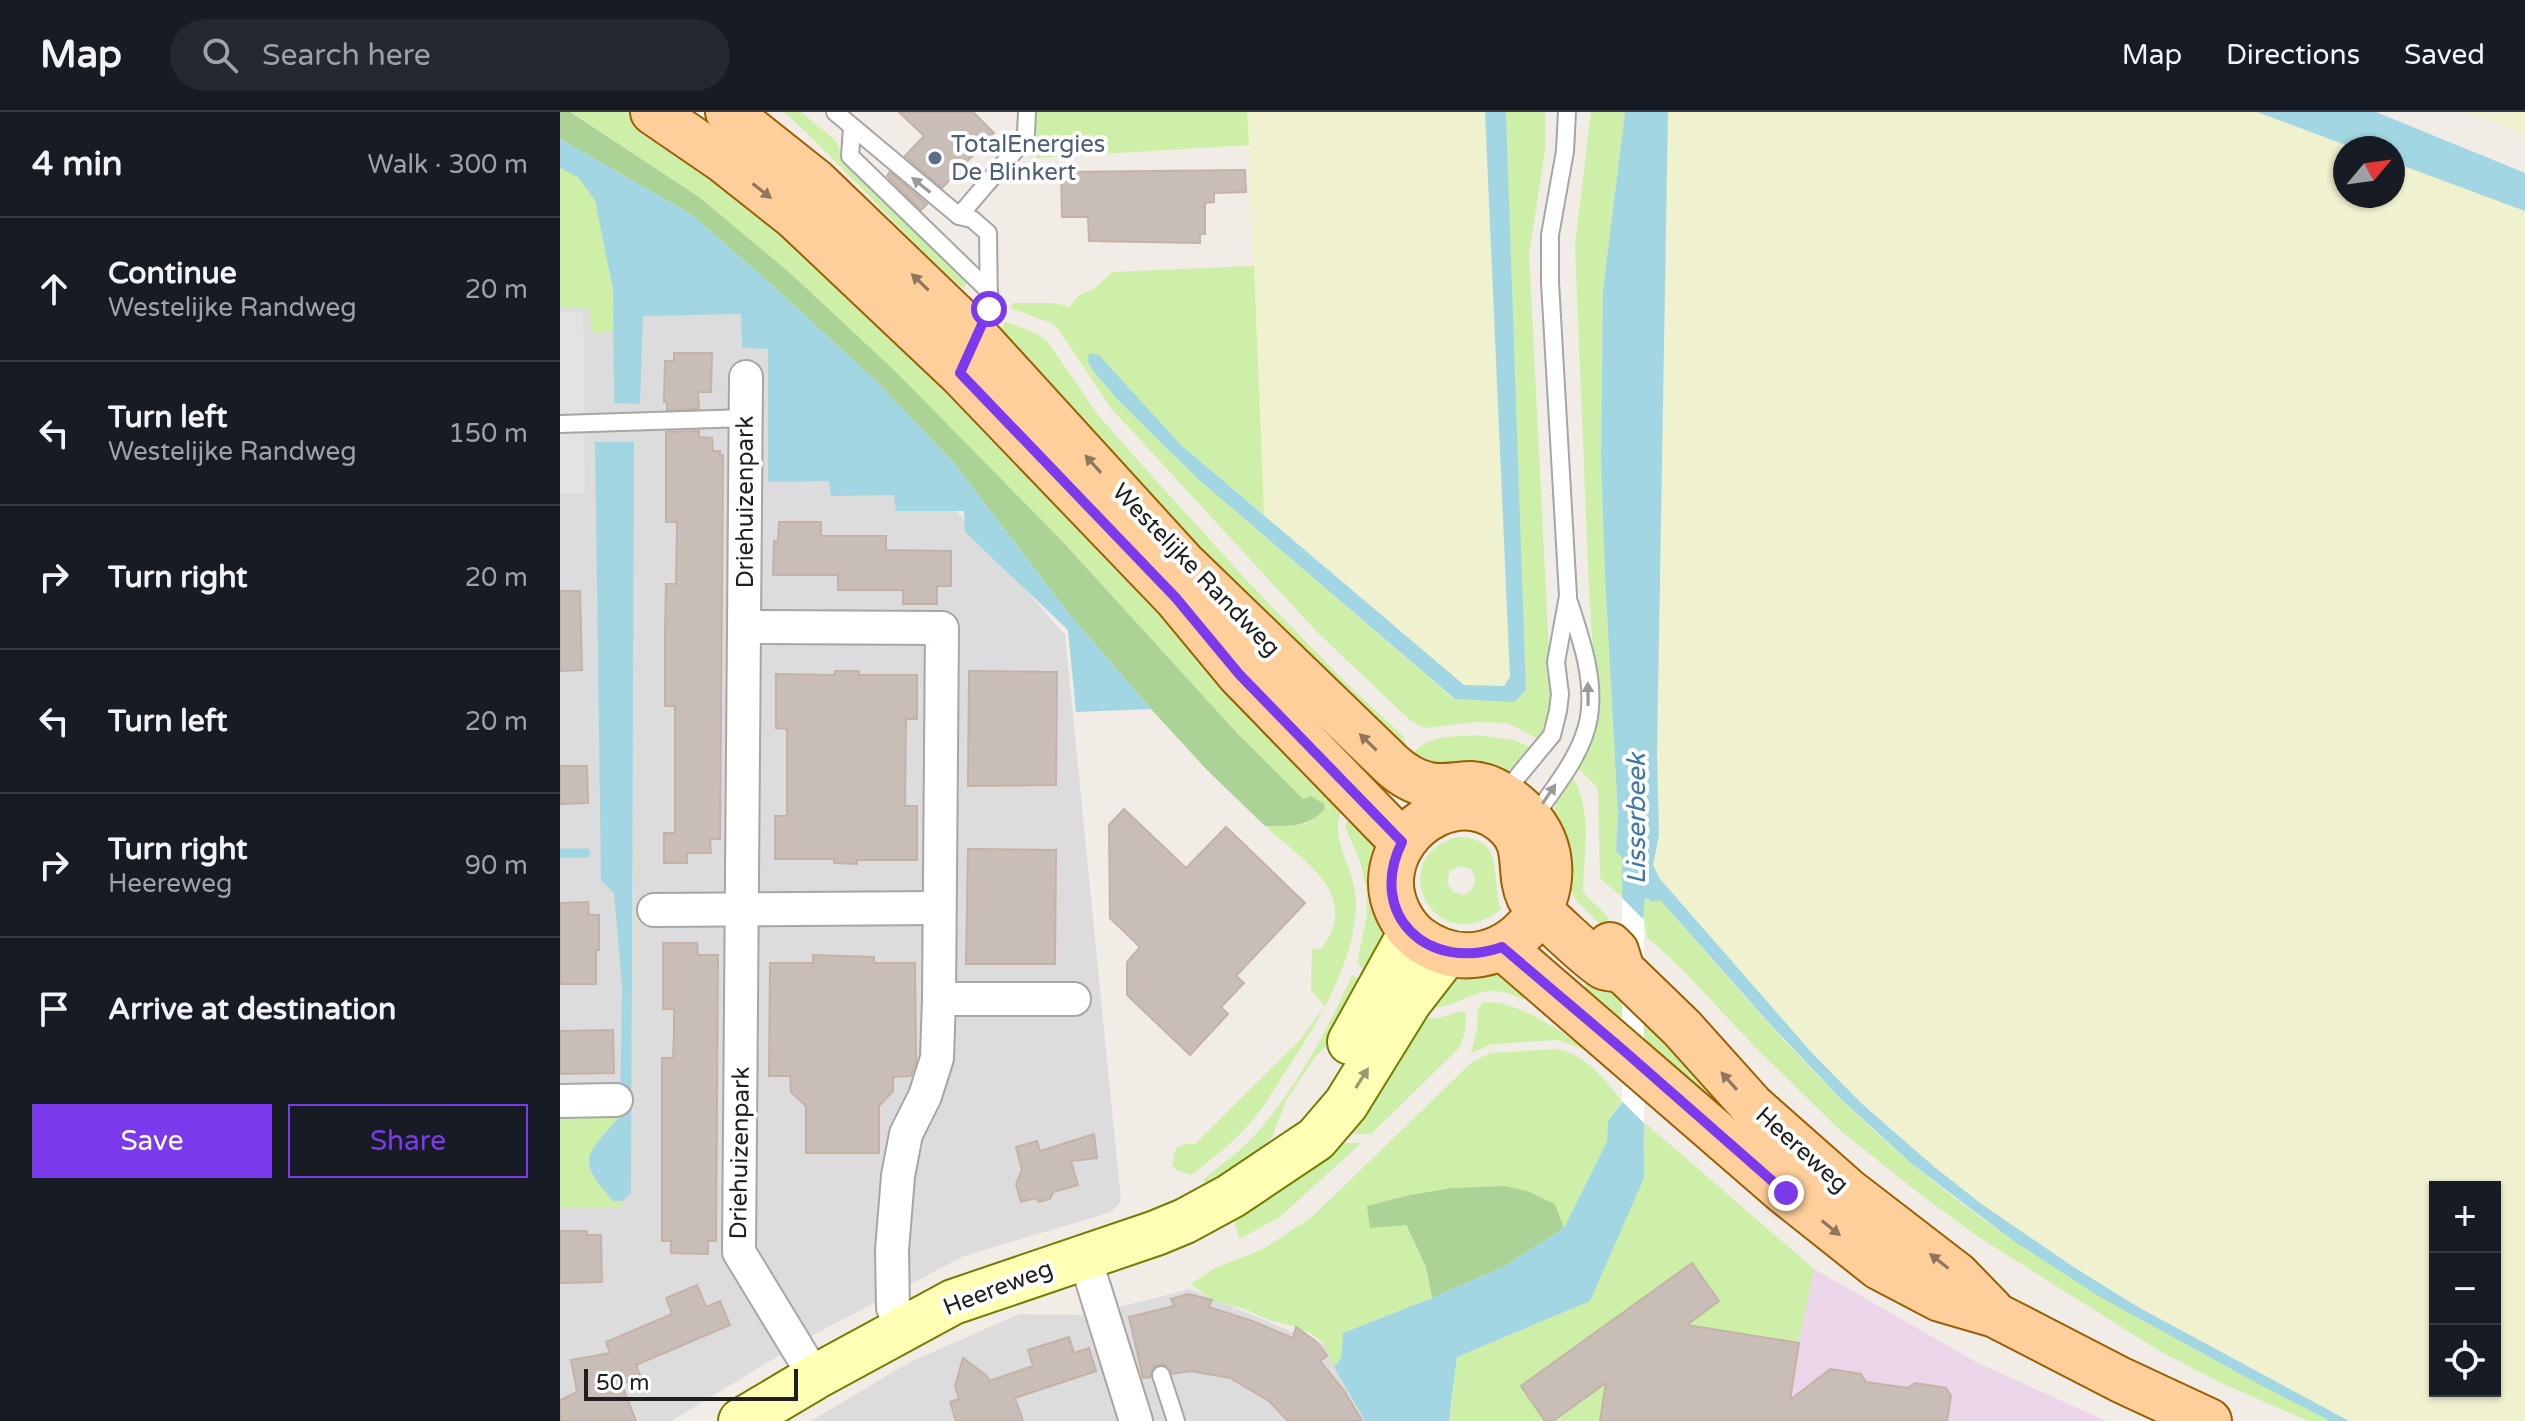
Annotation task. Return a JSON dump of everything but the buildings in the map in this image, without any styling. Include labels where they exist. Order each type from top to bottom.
[{"type":"main road","name":"Westelijke Randweg","points":[[653,112],[721,129],[816,182],[968,354],[1239,674],[1402,842]]},
{"type":"main road","name":"Westelijke Randweg","points":[[721,129],[795,217],[897,313],[968,354],[1392,765],[1404,775],[1431,786],[1473,784],[1494,790],[1507,809]]},
{"type":"main road","points":[[1507,809],[1542,838],[1548,858],[1544,900],[1523,932],[1502,947],[1475,955],[1429,942],[1396,908],[1391,881],[1396,854],[1402,842],[1416,826],[1444,811],[1507,809]]},
{"type":"main road","name":"Heereweg","points":[[1544,900],[1616,951],[1633,980],[1752,1106],[1848,1191],[1957,1275],[1995,1315]]},
{"type":"main road","name":"Heereweg","points":[[741,1421],[953,1302],[1185,1221],[1231,1196],[1316,1139],[1346,1104],[1409,1002],[1429,942]]},
{"type":"main road","name":"Heereweg","points":[[1502,947],[1786,1193],[1879,1267],[1940,1299],[1995,1315],[2209,1421]]},
{"type":"street","name":"Driehuizenpark","points":[[746,377],[739,1252],[815,1377]]},
{"type":"street","points":[[745,627],[942,628],[937,1058],[925,1096],[906,1134],[898,1176],[892,1250],[893,1308],[903,1329]]},
{"type":"street","points":[[654,910],[939,908]]},
{"type":"street","points":[[939,999],[1074,999]]},
{"type":"street","points":[[560,1101],[616,1100]]},
{"type":"street","points":[[1084,1255],[1136,1421]]},
{"type":"lane","points":[[836,112],[959,216],[972,219],[988,233],[989,309],[968,354]]},
{"type":"lane","points":[[959,216],[1018,147],[1026,133],[1027,112]]},
{"type":"lane","points":[[1507,809],[1577,751],[1589,718],[1587,659],[1568,596],[1550,282],[1550,235],[1565,151],[1567,112]]},
{"type":"lane","points":[[852,128],[850,156],[989,291]]},
{"type":"lane","points":[[560,424],[746,418]]},
{"type":"lane","points":[[1507,809],[1552,735],[1560,694],[1556,662],[1568,596]]},
{"type":"lane","points":[[1161,1375],[1176,1421]]},
{"type":"shaded area","points":[[560,154],[794,325],[1065,635],[1121,1201],[1111,1212],[964,1256],[815,1334],[671,1421],[560,1421]]},
{"type":"shaded area","points":[[560,312],[583,312],[585,493],[560,493]]},
{"type":"shaded area","points":[[1645,1123],[1814,1269],[1978,1363],[2106,1421],[1437,1421],[1594,1268]]},
{"type":"shaded area","points":[[1190,1289],[1331,1348],[1377,1421],[811,1421],[910,1362],[1019,1314],[1088,1315]]},
{"type":"green space","points":[[560,112],[570,112],[699,197],[790,273],[897,373],[1063,542],[1236,732],[1303,799],[1311,796],[1324,804],[1325,809],[1304,823],[1265,826],[1207,770],[1151,709],[1069,614],[954,463],[877,382],[692,215],[560,139]]},
{"type":"green space","points":[[570,112],[632,112],[747,197],[987,423],[1341,810],[1338,834],[1356,904],[1349,949],[1325,1006],[1311,990],[1312,948],[1320,950],[1332,930],[1335,912],[1332,896],[1311,866],[1265,826],[1306,824],[1325,810],[1324,804],[1303,799],[1236,732],[1063,542],[790,273],[699,197]]},
{"type":"green space","points":[[784,112],[801,112],[836,141],[843,159],[968,279],[964,289],[918,246]]},
{"type":"green space","points":[[1034,112],[1247,112],[1249,145],[1036,158]]},
{"type":"green space","points":[[1247,112],[1485,112],[1510,677],[1504,687],[1464,685],[1264,515]]},
{"type":"green space","points":[[1506,112],[1545,112],[1545,151],[1529,254],[1551,691],[1548,724],[1538,739],[1508,723],[1475,722],[1424,728],[1411,721],[1317,632],[1110,407],[1059,330],[1051,323],[1011,308],[1012,303],[1053,303],[1069,307],[1078,296],[1095,288],[1112,272],[1254,266],[1264,515],[1181,445],[1099,355],[1087,360],[1094,372],[1198,479],[1454,699],[1514,701],[1526,690]]},
{"type":"green space","points":[[1591,112],[1625,112],[1603,290],[1601,458],[1618,816],[1616,851],[1622,856],[1623,898],[1600,878],[1598,788],[1577,767],[1590,744],[1597,714],[1575,245]]},
{"type":"green space","points":[[1668,112],[2257,112],[2333,140],[2333,208],[2405,208],[2405,166],[2525,211],[2525,1421],[2349,1421],[2138,1307],[2075,1268],[1980,1203],[1932,1165],[1861,1103],[1812,1053],[1660,879],[1652,865],[1659,835],[1657,755]]},
{"type":"green space","points":[[2466,112],[2525,112],[2525,134]]},
{"type":"green space","points":[[560,168],[578,177],[595,200],[613,289],[615,331],[592,333],[589,308],[560,308]]},
{"type":"green space","points":[[1005,322],[1033,332],[1048,342],[1098,415],[1142,465],[1250,584],[1345,682],[1404,737],[1406,744],[1396,754],[1289,653],[1003,338]]},
{"type":"green space","points":[[1478,735],[1513,740],[1531,747],[1524,758],[1506,772],[1404,762],[1421,746],[1437,739]]},
{"type":"green space","points":[[1572,776],[1579,789],[1585,817],[1583,891],[1608,919],[1610,924],[1605,929],[1576,900],[1564,877],[1553,816],[1557,801]]},
{"type":"green space","points":[[1351,813],[1377,843],[1388,923],[1377,977],[1357,964],[1367,915],[1367,893],[1361,864],[1345,826]]},
{"type":"green space","points":[[1456,837],[1483,844],[1494,861],[1501,909],[1477,922],[1456,923],[1439,916],[1426,902],[1421,884],[1423,865],[1434,849]],"holes":[[[1460,866],[1471,869],[1476,880],[1471,891],[1464,895],[1453,892],[1447,883],[1450,871]]]},
{"type":"green space","points":[[1644,896],[1652,902],[1660,900],[1844,1102],[1911,1163],[1960,1202],[2061,1272],[2114,1304],[2330,1421],[2308,1421],[2217,1381],[2158,1350],[1977,1236],[1916,1191],[1841,1131],[1647,937]]},
{"type":"green space","points":[[1495,966],[1530,995],[1522,999],[1507,993],[1484,991],[1431,1008],[1446,977]]},
{"type":"green space","points":[[1595,974],[1947,1294],[1575,996]]},
{"type":"green space","points":[[1352,975],[1371,986],[1350,1023],[1315,1057],[1287,1099],[1272,1137],[1239,1168],[1209,1185],[1203,1180],[1249,1141],[1297,1079]]},
{"type":"green space","points":[[1489,1002],[1528,1013],[1590,1052],[1559,1040],[1492,1044],[1471,1053],[1478,1009]]},
{"type":"green space","points":[[1324,1008],[1260,1110],[1230,1144],[1191,1175],[1176,1170],[1172,1165],[1176,1148],[1195,1144],[1300,1040]]},
{"type":"green space","points":[[1461,1011],[1466,1013],[1465,1033],[1459,1048],[1371,1134],[1334,1133],[1423,1017],[1436,1019]]},
{"type":"green space","points":[[1558,1049],[1586,1063],[1622,1101],[1608,1120],[1607,1141],[1564,1228],[1555,1204],[1504,1186],[1452,1188],[1368,1206],[1405,1225],[1426,1267],[1432,1298],[1343,1333],[1341,1358],[1334,1367],[1324,1344],[1310,1333],[1214,1301],[1191,1284],[1215,1268],[1263,1249],[1312,1217],[1472,1062],[1491,1053]]},
{"type":"green space","points":[[620,1116],[603,1135],[588,1160],[591,1173],[613,1201],[622,1201],[623,1208],[560,1208],[560,1118]]},
{"type":"green space","points":[[1645,1123],[1814,1269],[1798,1345],[1676,1323],[1613,1373],[1605,1421],[1450,1421],[1457,1357],[1590,1301],[1644,1178]]},
{"type":"green space","points":[[1326,1143],[1361,1143],[1281,1216],[1240,1239],[1235,1225],[1238,1213]]},
{"type":"green space","points":[[1504,1186],[1527,1191],[1555,1204],[1564,1228],[1505,1266],[1432,1298],[1426,1267],[1406,1225],[1370,1228],[1367,1206],[1452,1188]]},
{"type":"water","points":[[1485,112],[1506,112],[1526,690],[1514,702],[1455,699],[1198,479],[1117,399],[1087,360],[1090,353],[1099,355],[1181,445],[1464,685],[1504,686],[1510,677]]},
{"type":"water","name":"Lisserbeek","points":[[1625,112],[1668,112],[1657,755],[1659,835],[1653,865],[1660,879],[1812,1053],[1861,1103],[1980,1203],[2138,1307],[2349,1421],[2330,1421],[2251,1380],[2100,1297],[2015,1242],[1912,1164],[1841,1099],[1660,900],[1652,902],[1645,897],[1644,1178],[1590,1301],[1457,1357],[1449,1421],[1365,1421],[1334,1367],[1341,1358],[1343,1333],[1505,1266],[1564,1228],[1607,1141],[1608,1121],[1624,1100],[1622,857],[1616,851],[1618,816],[1601,458],[1603,290]]},
{"type":"water","points":[[2257,112],[2376,112],[2525,173],[2525,211],[2405,166],[2405,136],[2333,136],[2333,140]]},
{"type":"water","points":[[560,139],[692,215],[877,382],[954,463],[1069,614],[1151,709],[1076,712],[1068,630],[965,532],[964,511],[896,511],[894,495],[831,496],[829,481],[768,482],[768,349],[742,348],[741,314],[643,316],[640,404],[614,403],[613,289],[595,200],[578,177],[560,168]]},
{"type":"water","points":[[595,442],[634,442],[631,1194],[622,1201],[613,1201],[589,1165],[593,1148],[620,1116],[622,985],[614,893],[601,880]]},
{"type":"pier","points":[[1622,898],[1644,920],[1644,1123],[1622,1101]]},
{"type":"waterway","points":[[560,853],[586,853]]},
{"type":"place","name":"TotalEnergies De Blinkert","points":[[935,158]]},
{"type":"route","points":[[989,309],[960,373],[1176,598],[1239,674],[1402,842],[1396,854],[1391,881],[1396,908],[1411,932],[1428,945],[1447,953],[1475,955],[1502,947],[1786,1193]]}]
